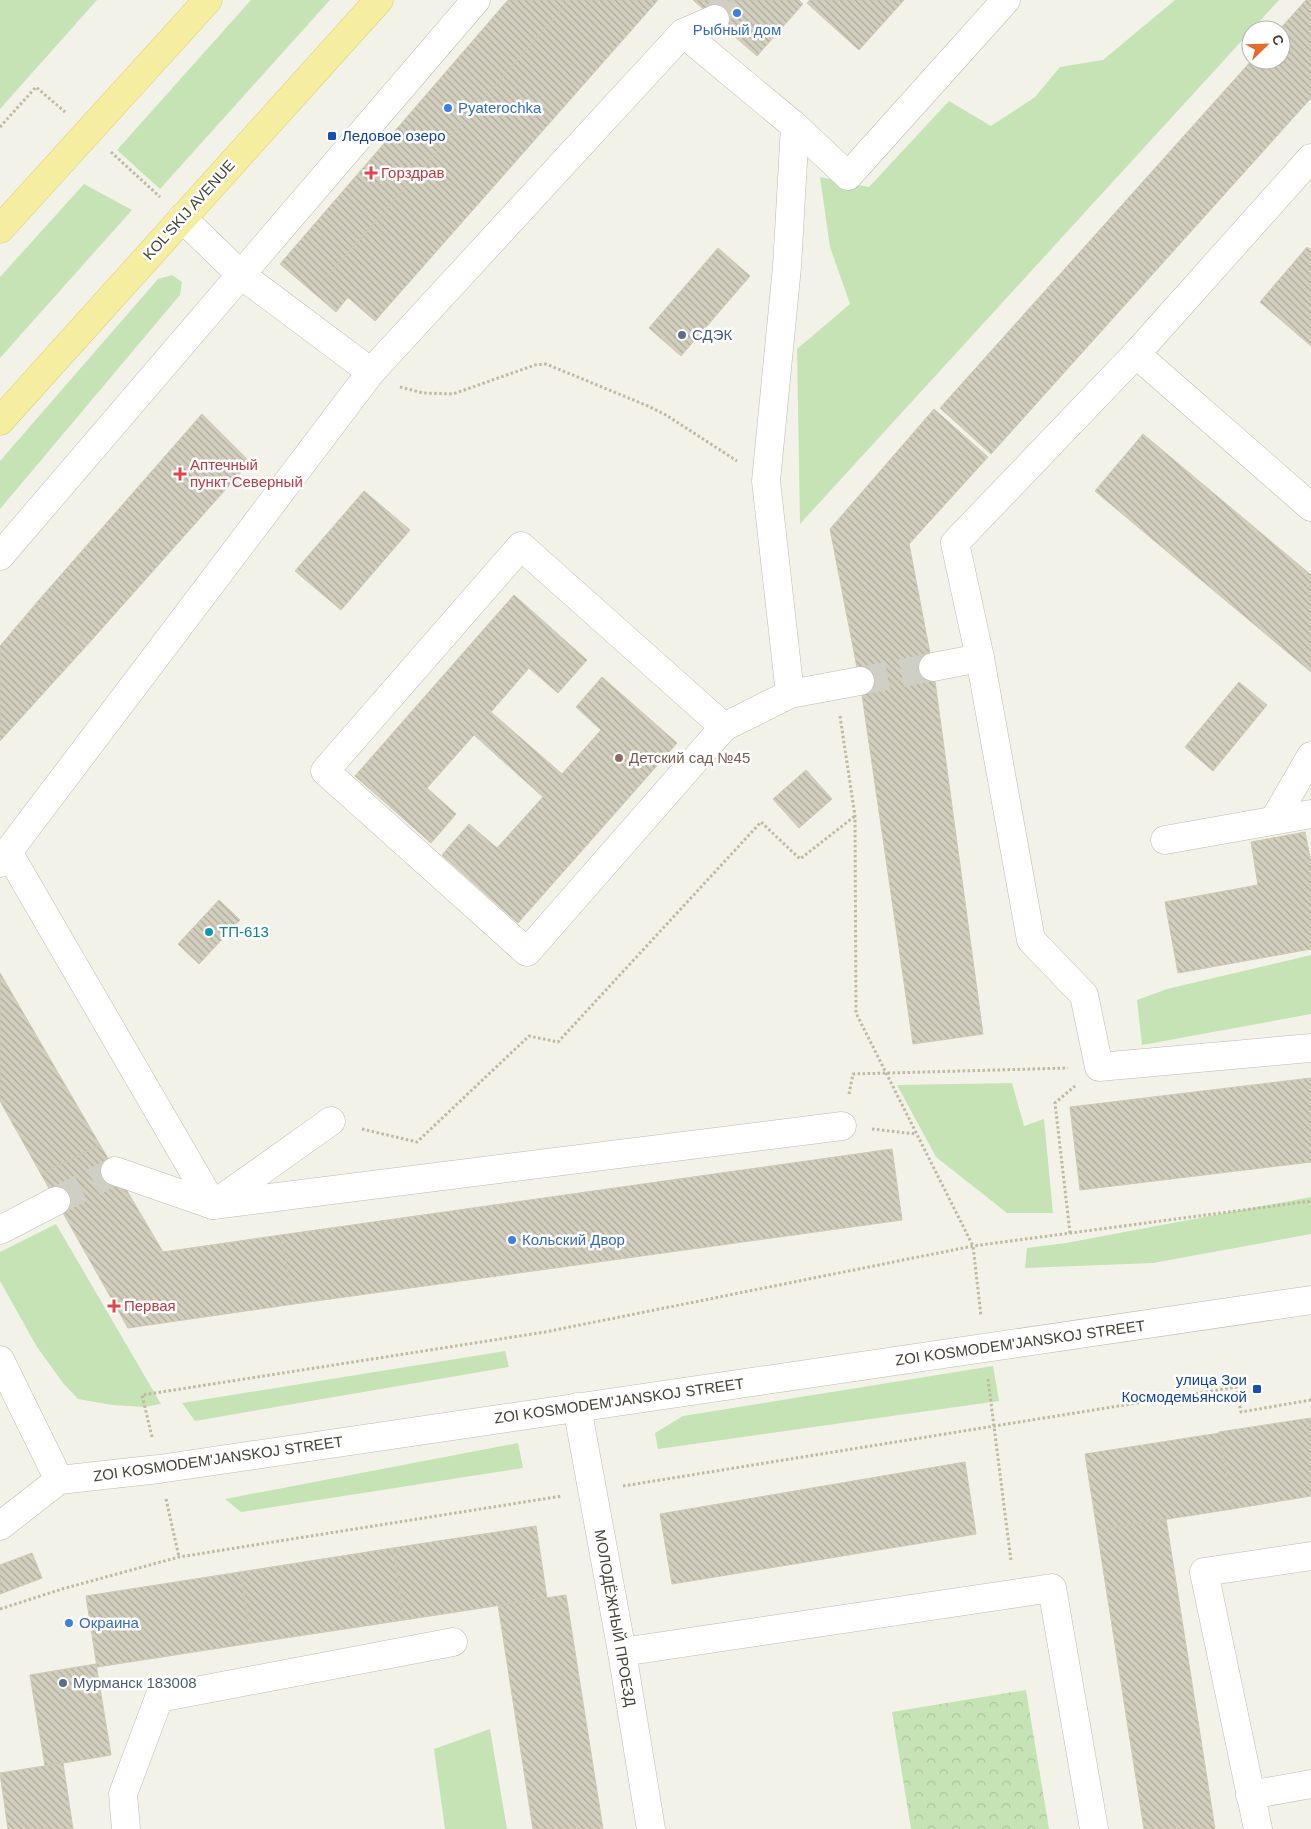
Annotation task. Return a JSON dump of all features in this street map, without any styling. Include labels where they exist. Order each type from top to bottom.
[{"type":"main road","points":[[0,229],[208,0]]},
{"type":"main road","name":"KOL'SKIJ AVENUE","points":[[0,421],[379,0]]},
{"type":"street","points":[[0,556],[476,0]]},
{"type":"street","points":[[683,33],[795,126],[848,176],[1006,0]]},
{"type":"street","points":[[213,1205],[4,858],[371,372],[683,33],[715,19]]},
{"type":"street","points":[[790,694],[766,481],[787,268],[795,126]]},
{"type":"street","points":[[1309,164],[1136,354],[955,543],[980,658],[1031,940],[1084,996],[1099,1067],[1311,1048]]},
{"type":"street","points":[[182,218],[240,274],[371,372]]},
{"type":"street","points":[[1136,354],[1311,507]]},
{"type":"street","points":[[724,727],[520,546],[325,771],[527,952],[724,727],[790,694],[848,683]]},
{"type":"street","points":[[933,667],[980,658]]},
{"type":"street","points":[[1274,820],[1311,756]]},
{"type":"street","points":[[1165,840],[1311,814]]},
{"type":"street","points":[[213,1205],[331,1122]]},
{"type":"street","points":[[115,1171],[213,1205],[842,1126]]},
{"type":"street","points":[[0,1230],[56,1201]]},
{"type":"street","name":"ZOI KOSMODEM'JANSKOJ STREET","points":[[59,1480],[159,1470],[1311,1300]]},
{"type":"street","points":[[0,1360],[59,1480],[0,1526]]},
{"type":"street","name":"МОЛОДЁЖНЫЙ ПРОЕЗД","points":[[577,1407],[622,1652],[651,1829]]},
{"type":"street","points":[[1258,1829],[1204,1572],[1311,1556]]},
{"type":"street","points":[[622,1652],[1052,1588],[1094,1829]]},
{"type":"street","points":[[126,1829],[123,1794],[159,1698],[453,1642]]},
{"type":"street","points":[[1250,1795],[1311,1784]]},
{"type":"path","points":[[0,127],[36,87],[89,132],[182,218]]},
{"type":"path","points":[[371,372],[403,389],[422,393],[453,394],[535,365],[546,364],[666,415],[766,481]]},
{"type":"path","points":[[848,683],[855,816],[856,1013],[886,1074]]},
{"type":"path","points":[[331,1122],[417,1142],[529,1036],[558,1042],[761,822],[800,859],[855,816]]},
{"type":"path","points":[[853,1074],[1099,1067]]},
{"type":"path","points":[[1055,1103],[1070,1234]]},
{"type":"path","points":[[842,1126],[916,1134]]},
{"type":"path","points":[[0,1609],[62,1589],[179,1557],[142,1395],[545,1332],[973,1246],[1311,1201]]},
{"type":"path","points":[[993,1427],[1236,1387],[1240,1412],[1311,1400]]},
{"type":"green space","points":[[0,0],[97,0],[0,109]]},
{"type":"green space","points":[[251,0],[330,0],[160,189],[117,150]]},
{"type":"green space","points":[[1175,0],[1279,0],[1261,20],[1241,20],[1241,42],[800,524],[797,349],[850,304],[830,247],[820,177],[869,187],[949,101],[991,126],[1035,97],[1060,67],[1103,60]]},
{"type":"green space","points":[[84,184],[132,210],[0,358],[0,277]]},
{"type":"green space","points":[[172,275],[182,282],[180,295],[0,509],[0,461],[158,279]]},
{"type":"green space","points":[[1311,955],[1311,1014],[1142,1045],[1137,1000],[1167,989]]},
{"type":"green space","points":[[1012,1083],[1024,1126],[1044,1119],[1053,1213],[1007,1213],[936,1157],[897,1085]]},
{"type":"green space","points":[[1311,1197],[1311,1234],[1153,1263],[1025,1268],[1027,1248],[1066,1243]]},
{"type":"green space","points":[[56,1224],[161,1404],[144,1407],[112,1405],[78,1399],[63,1383],[37,1347],[0,1281],[0,1252]]},
{"type":"green space","points":[[505,1351],[509,1367],[195,1421],[182,1403]]},
{"type":"green space","points":[[993,1366],[999,1401],[658,1449],[655,1433],[683,1416]]},
{"type":"green space","points":[[518,1443],[523,1468],[241,1512],[225,1499]]},
{"type":"green space","points":[[1026,1690],[1049,1829],[911,1829],[892,1712]]},
{"type":"green space","points":[[490,1729],[507,1829],[445,1829],[434,1749]]},
{"type":"building","points":[[508,0],[570,0],[326,278],[348,297],[336,312],[280,264]]},
{"type":"building","points":[[570,0],[658,0],[375,321],[326,278]]},
{"type":"building","points":[[693,0],[799,0],[803,4],[757,56]]},
{"type":"building","points":[[810,0],[904,0],[859,50],[807,3]]},
{"type":"building","points":[[1306,0],[1311,0],[1311,98],[991,454],[940,408],[1243,70],[1291,70],[1291,20],[1288,20]]},
{"type":"building","points":[[1307,247],[1311,250],[1311,346],[1260,302]]},
{"type":"building","points":[[718,248],[750,276],[681,356],[649,328]]},
{"type":"building","points":[[934,409],[988,457],[909,544],[934,674],[861,688],[830,529]]},
{"type":"building","points":[[202,414],[250,462],[89,643],[39,600]]},
{"type":"building","points":[[1143,434],[1311,575],[1311,672],[1095,491]]},
{"type":"building","points":[[364,491],[410,530],[341,610],[295,571]]},
{"type":"building","name":"Детский сад №45","points":[[514,595],[587,660],[558,693],[529,668],[491,712],[562,774],[601,730],[576,707],[602,677],[677,743],[518,923],[442,855],[469,824],[497,848],[543,797],[474,735],[427,788],[456,814],[431,843],[355,776]]},
{"type":"building","points":[[39,600],[89,643],[0,741],[0,646]]},
{"type":"building","points":[[934,674],[983,1034],[913,1044],[861,688]]},
{"type":"building","points":[[1239,682],[1267,705],[1213,771],[1185,747]]},
{"type":"building","points":[[806,770],[832,799],[799,828],[773,799]]},
{"type":"building","points":[[1305,832],[1311,862],[1311,949],[1178,973],[1165,902],[1258,885],[1251,842]]},
{"type":"building","name":"ТП-613","points":[[219,900],[240,920],[199,964],[178,944]]},
{"type":"building","points":[[0,973],[100,1145],[41,1174],[0,1101]]},
{"type":"building","points":[[1311,1078],[1311,1162],[1080,1190],[1070,1107]]},
{"type":"building","points":[[100,1145],[163,1252],[281,1235],[294,1304],[128,1328],[41,1174]]},
{"type":"building","points":[[892,1149],[902,1220],[294,1304],[281,1235]]},
{"type":"building","points":[[1311,1418],[1311,1496],[1232,1509],[1219,1432]]},
{"type":"building","points":[[1220,1433],[1232,1509],[1097,1530],[1085,1454]]},
{"type":"building","points":[[965,1462],[976,1534],[672,1584],[660,1514]]},
{"type":"building","points":[[1166,1519],[1215,1829],[1144,1829],[1097,1530]]},
{"type":"building","points":[[536,1526],[547,1598],[404,1620],[393,1548]]},
{"type":"building","points":[[393,1548],[404,1620],[252,1643],[240,1572]]},
{"type":"building","points":[[32,1553],[42,1578],[0,1594],[0,1565]]},
{"type":"building","points":[[240,1572],[252,1643],[97,1667],[86,1596]]},
{"type":"building","points":[[566,1595],[603,1829],[533,1829],[498,1605]]},
{"type":"building","points":[[96,1664],[111,1755],[45,1766],[30,1675]]},
{"type":"building","points":[[63,1763],[73,1829],[8,1829],[0,1773]]},
{"type":"tunnel","points":[[715,19],[727,0]]},
{"type":"tunnel","points":[[860,681],[933,667]]},
{"type":"tunnel","points":[[56,1201],[115,1171]]},
{"type":"place","name":"Рыбный дом","points":[[737,13]]},
{"type":"place","name":"Pyaterochka","points":[[448,108]]},
{"type":"place","name":"Ледовое озеро","points":[[332,136]]},
{"type":"place","name":"Горздрав","points":[[371,173]]},
{"type":"place","name":"СДЭК","points":[[682,335]]},
{"type":"place","name":"Аптечный пункт Северный","points":[[180,474]]},
{"type":"place","name":"Детский сад №45","points":[[619,758]]},
{"type":"place","name":"ТП-613","points":[[209,932]]},
{"type":"place","name":"Кольский Двор","points":[[512,1240]]},
{"type":"place","name":"Первая","points":[[114,1306]]},
{"type":"place","name":"улица Зои Космодемьянской","points":[[1257,1389]]},
{"type":"place","name":"Окраина","points":[[69,1623]]},
{"type":"place","name":"Мурманск 183008","points":[[63,1683]]}]
